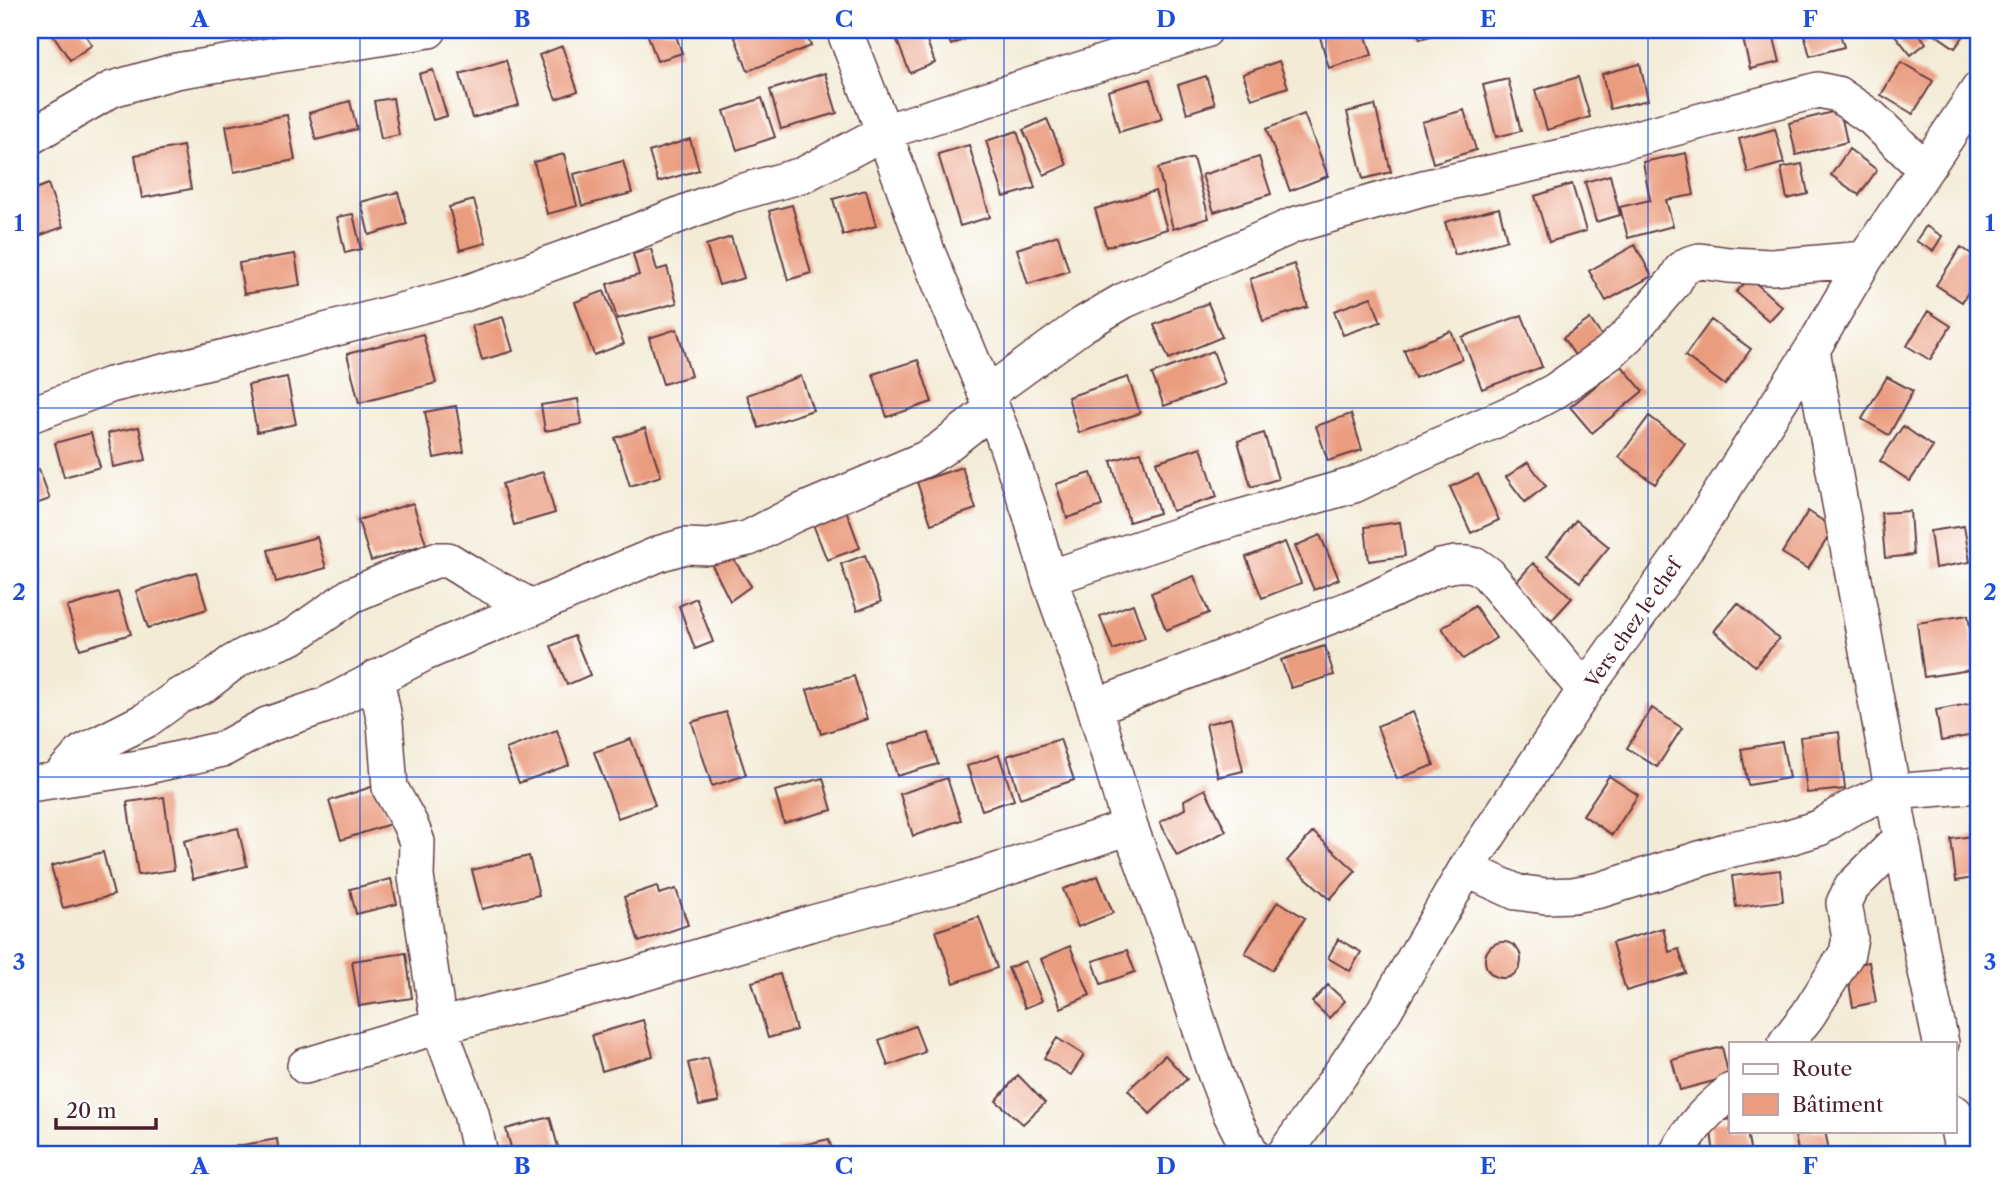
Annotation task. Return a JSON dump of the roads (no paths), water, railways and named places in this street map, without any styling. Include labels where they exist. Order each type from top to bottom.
[{"type":"street","points":[[30,137],[112,89],[176,71],[429,30]]},
{"type":"street","points":[[844,30],[928,254],[990,401],[1030,512],[1049,578],[1095,707],[1130,827],[1172,942],[1215,1073],[1230,1112],[1252,1155]]},
{"type":"street","points":[[30,415],[110,385],[242,354],[461,295],[602,245],[730,195],[803,175],[884,132],[1151,38],[1205,30]]},
{"type":"street","name":"Vers chez le chef","points":[[1283,1155],[1384,1011],[1466,869],[1585,690],[1682,554],[1812,350],[1865,259],[1979,89]]},
{"type":"street","points":[[43,782],[139,768],[232,746],[267,724],[312,710],[425,653],[661,553],[685,546],[709,547],[749,538],[793,515],[925,459],[990,401],[1082,326],[1123,301],[1294,225],[1423,188],[1580,153],[1818,90],[1837,94],[1872,118],[1925,169]]},
{"type":"street","points":[[1049,578],[1192,531],[1354,485],[1523,408],[1555,391],[1609,353],[1641,321],[1689,264],[1700,261],[1772,267],[1865,259]]},
{"type":"street","points":[[1812,350],[1941,1042]]},
{"type":"street","points":[[43,782],[83,751],[146,720],[179,696],[204,685],[246,655],[292,637],[352,595],[435,560],[448,560],[532,607]]},
{"type":"street","points":[[1095,707],[1367,602],[1441,567],[1456,564],[1477,566],[1488,574],[1585,690]]},
{"type":"street","points":[[376,678],[385,723],[390,788],[417,842],[416,877],[439,1026],[469,1105],[480,1155]]},
{"type":"street","points":[[1466,869],[1516,892],[1546,896],[1573,895],[1600,890],[1732,849],[1819,828],[1849,809],[1880,795],[1979,785]]},
{"type":"street","points":[[305,1066],[439,1026],[624,979],[809,924],[961,883],[1130,827]]},
{"type":"street","points":[[1787,1042],[1808,1015],[1847,953],[1850,938],[1844,903],[1852,887],[1902,837]]},
{"type":"street","points":[[1676,1155],[1685,1138],[1708,1109],[1729,1093]]},
{"type":"street","points":[[1956,1120],[1961,1152]]}]
